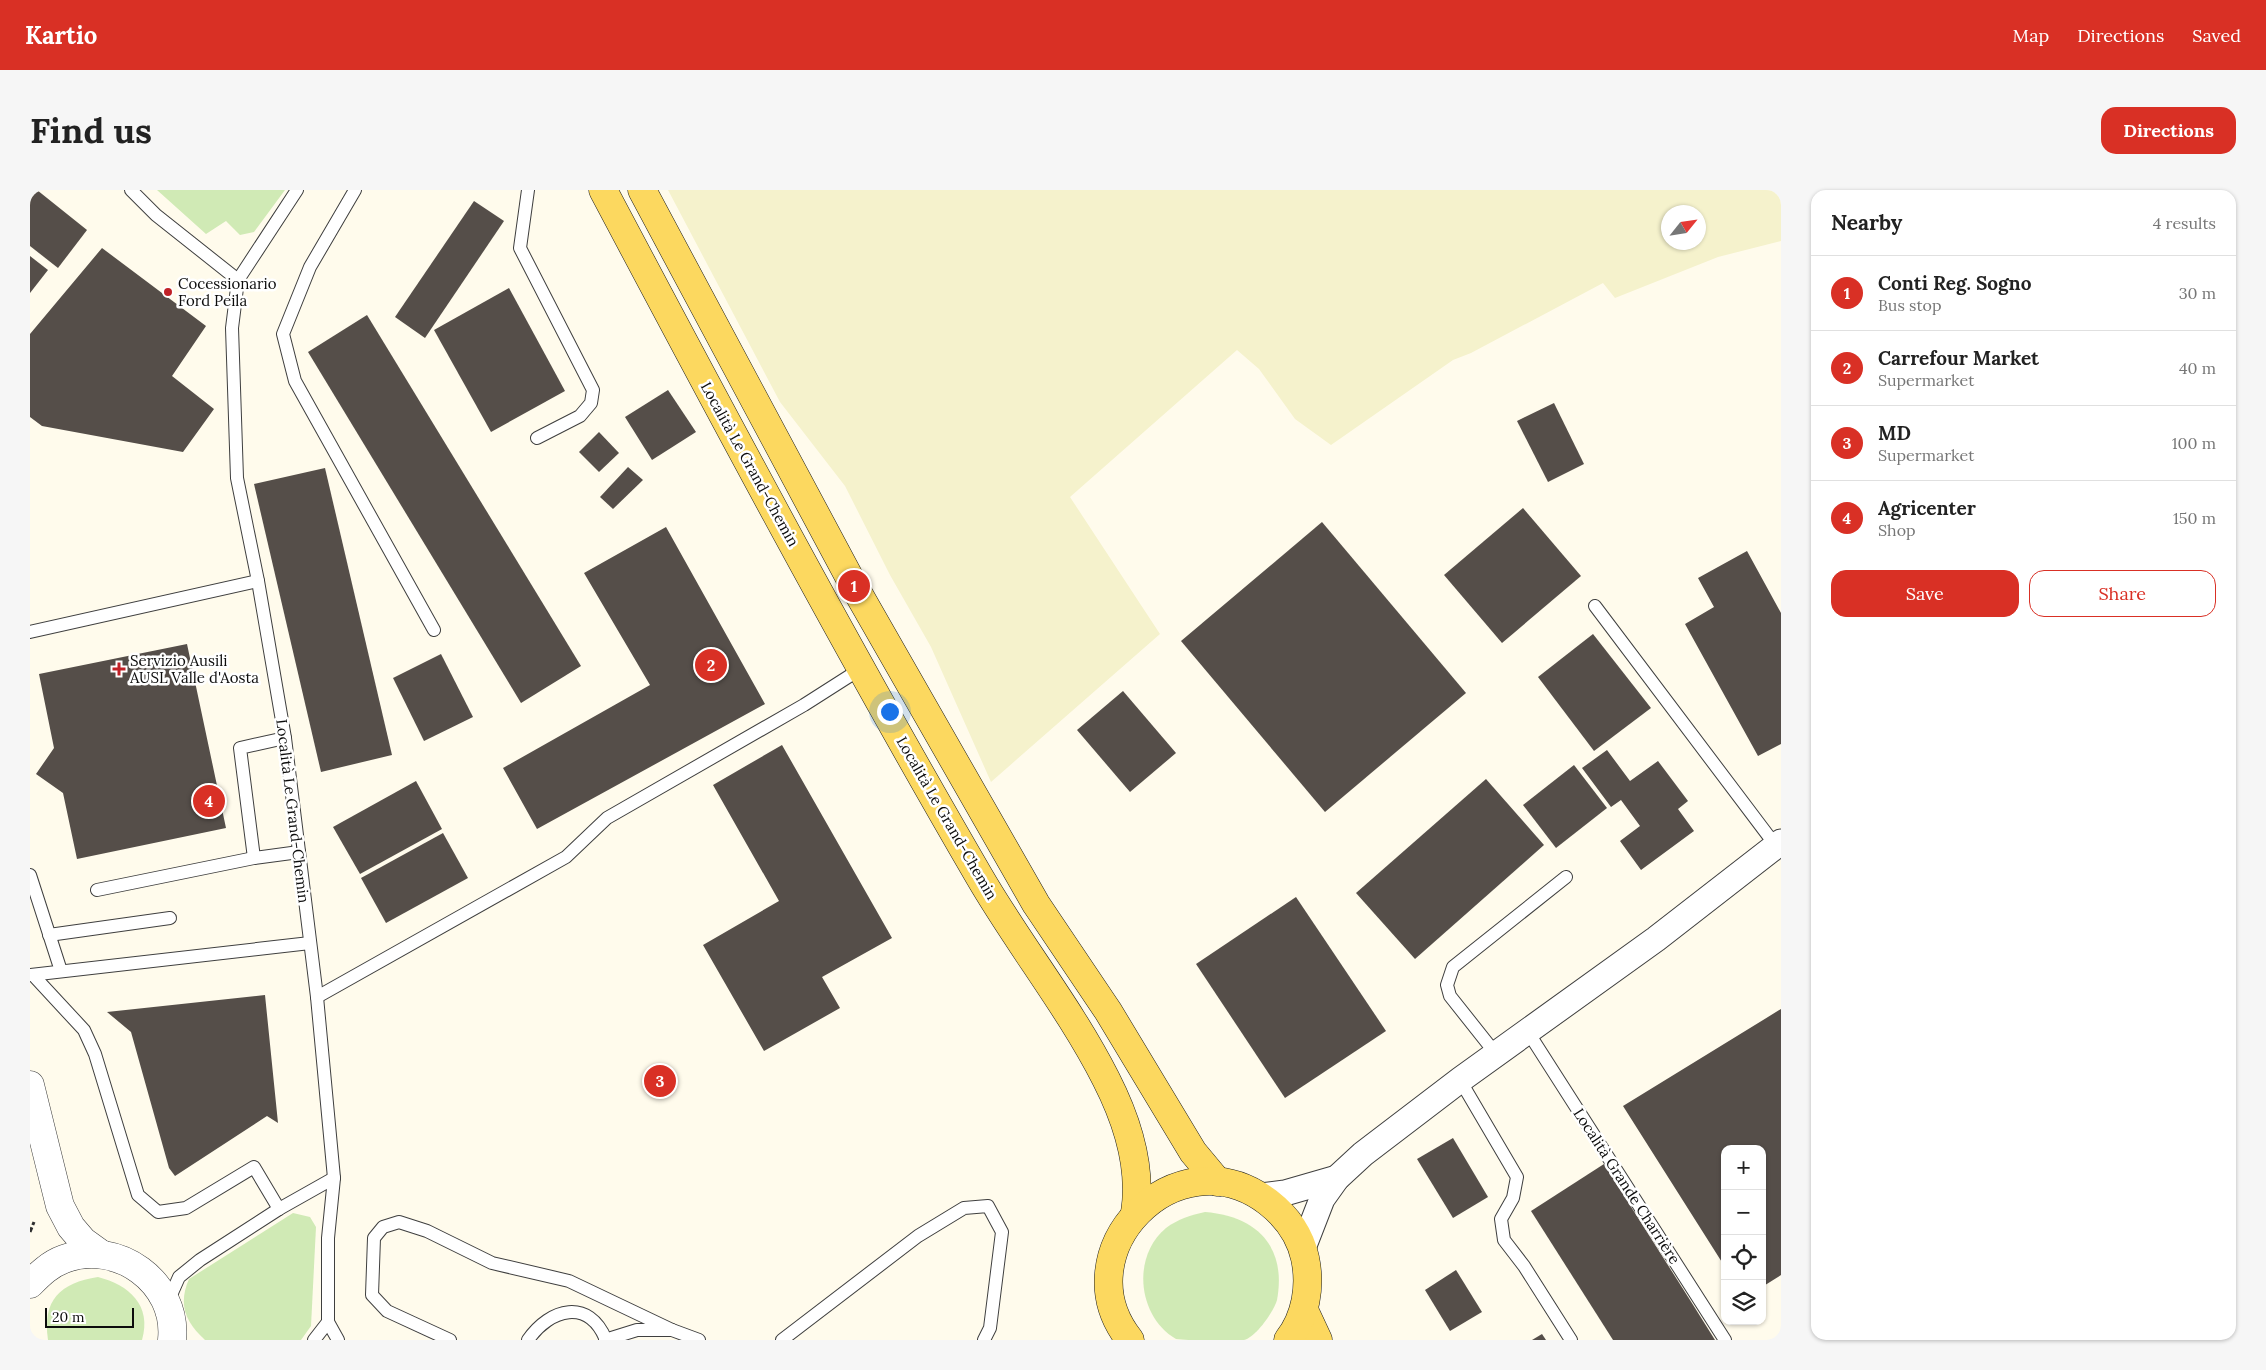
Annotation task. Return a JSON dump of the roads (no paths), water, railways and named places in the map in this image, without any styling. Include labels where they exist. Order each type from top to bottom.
[{"type":"main road","name":"Località Le Grand-Chemin","points":[[603,190],[720,412],[980,878],[1107,1080],[1136,1164],[1138,1192],[1135,1213]]},
{"type":"main road","points":[[642,190],[854,586],[1027,888],[1108,1011],[1193,1152],[1218,1182]]},
{"type":"main road","name":"Località Le Grand-Chemin","points":[[1126,1338],[1114,1309],[1110,1289],[1110,1268],[1117,1243],[1135,1213],[1152,1199],[1168,1190],[1201,1181],[1218,1182],[1244,1188],[1261,1196],[1288,1221],[1303,1248],[1307,1276],[1304,1310],[1288,1340]]},
{"type":"main road","points":[[1304,1310],[1318,1340]]},
{"type":"street","points":[[1303,1248],[1322,1199],[1337,1178],[1397,1126],[1656,939],[1778,844]]},
{"type":"street","points":[[30,1085],[60,1206],[71,1227],[83,1242],[101,1254]]},
{"type":"street","points":[[1261,1196],[1285,1193],[1337,1178]]},
{"type":"street","points":[[38,1276],[57,1247],[60,1206]]},
{"type":"street","points":[[38,1276],[63,1259],[82,1254],[101,1254],[118,1257],[134,1265],[159,1289],[167,1304],[173,1339]]},
{"type":"lane","points":[[131,190],[156,215],[238,280]]},
{"type":"lane","name":"Località Le Grand-Chemin","points":[[297,190],[238,280],[232,328],[237,478],[258,581],[285,738],[317,997],[334,1178],[328,1238],[328,1322]]},
{"type":"lane","points":[[355,190],[310,268],[282,334],[295,381],[434,630]]},
{"type":"lane","points":[[528,190],[520,248],[592,390],[592,403],[580,416],[537,438]]},
{"type":"lane","points":[[30,632],[258,581]]},
{"type":"lane","points":[[1595,606],[1778,844]]},
{"type":"lane","points":[[317,997],[566,857],[607,818],[804,704],[862,668]]},
{"type":"lane","points":[[254,858],[240,748],[285,738]]},
{"type":"lane","points":[[97,890],[254,858],[299,852]]},
{"type":"lane","points":[[30,875],[61,972]]},
{"type":"lane","points":[[1496,1054],[1450,996],[1447,985],[1453,968],[1566,877]]},
{"type":"lane","points":[[49,934],[170,918]]},
{"type":"lane","points":[[32,975],[310,943]]},
{"type":"lane","points":[[32,975],[84,1030],[95,1054],[138,1195],[158,1212],[186,1208],[254,1167],[279,1209]]},
{"type":"lane","name":"Località Grande Charrière","points":[[1528,1032],[1726,1340]]},
{"type":"lane","points":[[1460,1080],[1517,1177],[1513,1198],[1502,1219],[1504,1240],[1524,1266],[1571,1340]]},
{"type":"lane","points":[[167,1304],[180,1277],[200,1260],[279,1209],[334,1178]]},
{"type":"lane","points":[[782,1340],[918,1236],[964,1208],[988,1206],[1002,1232],[990,1328],[984,1340]]},
{"type":"lane","points":[[450,1340],[387,1311],[372,1295],[374,1238],[383,1227],[399,1222],[427,1231],[492,1263],[569,1281],[672,1330],[699,1340]]},
{"type":"lane","points":[[528,1340],[558,1313],[576,1312],[592,1318],[600,1326],[606,1340],[637,1330],[672,1330]]},
{"type":"lane","points":[[314,1340],[328,1322],[338,1340]]},
{"type":"place","name":"Cocessionario Ford Peila","points":[[168,292]]},
{"type":"place","name":"Conti Reg. Sogno","points":[[854,586]]},
{"type":"place","name":"Carrefour Market","points":[[711,665]]},
{"type":"place","name":"Servizio Ausili AUSL Valle d'Aosta","points":[[119,669]]},
{"type":"place","name":"Agricenter","points":[[209,801]]},
{"type":"place","name":"MD","points":[[660,1081]]}]
